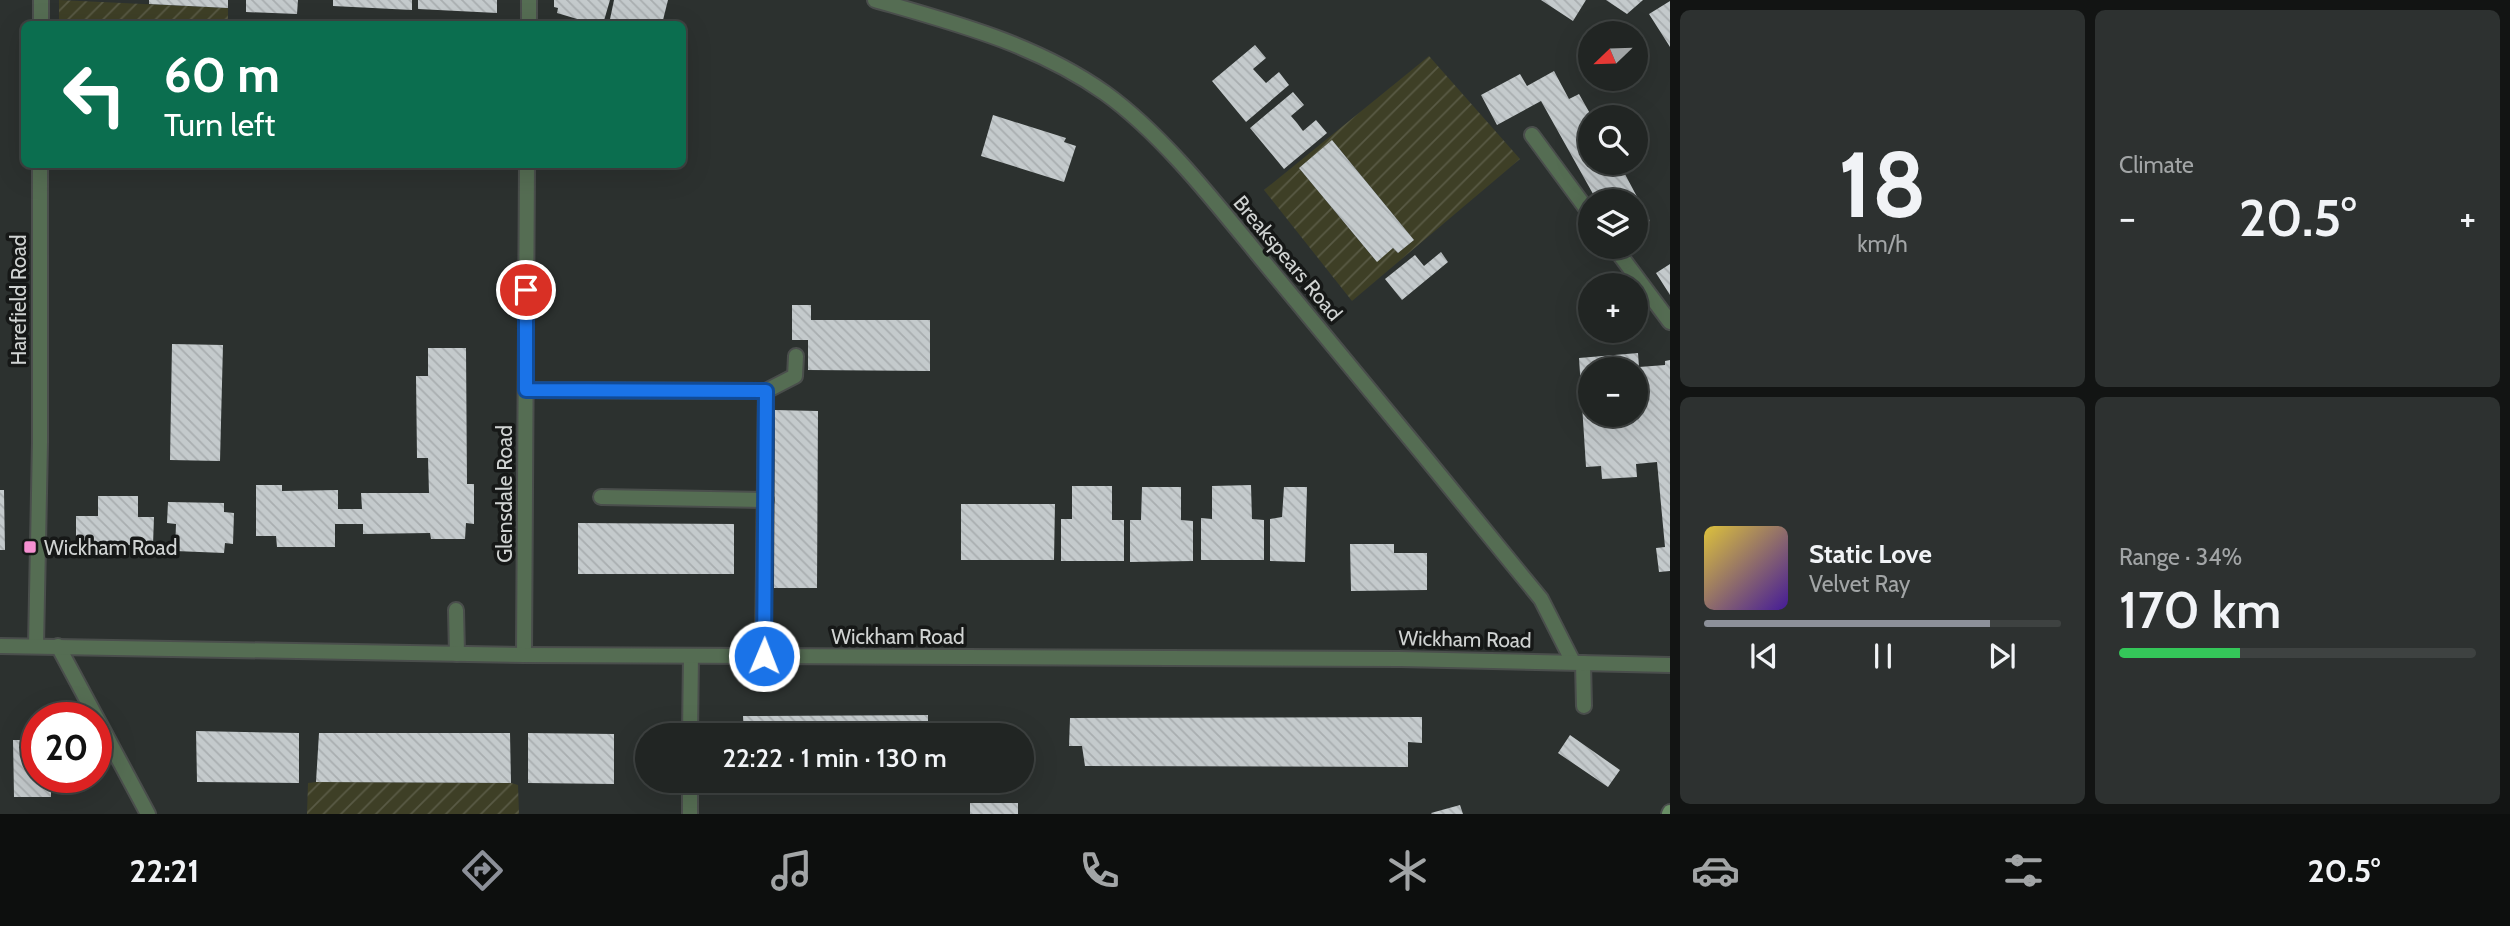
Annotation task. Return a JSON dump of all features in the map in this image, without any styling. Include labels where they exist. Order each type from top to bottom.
[{"type":"street","points":[[41,0],[41,21]]},
{"type":"street","points":[[529,0],[529,21]]},
{"type":"street","name":"Breakspears Road","points":[[875,0],[1002,39],[1049,59],[1105,93],[1146,127],[1208,195],[1541,599],[1578,663]]},
{"type":"street","points":[[1532,135],[1578,197]]},
{"type":"street","name":"Harefield Road","points":[[37,646],[40,168]]},
{"type":"street","name":"Glensdale Road","points":[[524,655],[527,168]]},
{"type":"street","points":[[1624,259],[1670,322]]},
{"type":"street","points":[[526,390],[766,391],[795,376],[796,356]]},
{"type":"street","points":[[764,656],[766,391]]},
{"type":"street","points":[[601,497],[766,500]]},
{"type":"street","points":[[456,610],[457,654]]},
{"type":"street","name":"Wickham Road","points":[[0,646],[524,655],[1400,659],[1670,665]]},
{"type":"street","points":[[58,646],[148,814]]},
{"type":"street","points":[[690,723],[691,656]]},
{"type":"street","points":[[1578,663],[1584,706]]},
{"type":"street","points":[[690,793],[690,814]]},
{"type":"green space","points":[[59,0],[228,8],[228,21],[59,21]]},
{"type":"green space","points":[[1429,56],[1520,159],[1352,301],[1264,190]],"holes":[[[1333,141],[1414,240],[1398,253],[1393,248],[1376,261],[1299,168]]]},
{"type":"green space","points":[[308,783],[511,783],[518,785],[519,814],[307,814]]},
{"type":"building","points":[[149,0],[228,0],[228,8],[149,4]]},
{"type":"building","points":[[246,0],[298,0],[297,14],[246,12]]},
{"type":"building","points":[[333,0],[412,0],[412,10],[333,6]]},
{"type":"building","points":[[418,0],[497,0],[497,13],[418,9]]},
{"type":"building","points":[[554,0],[610,0],[604,21],[584,21],[557,13],[558,8],[554,7]]},
{"type":"building","points":[[614,0],[668,0],[663,21],[610,21]]},
{"type":"building","points":[[1541,0],[1586,0],[1573,21]]},
{"type":"building","points":[[1606,0],[1643,0],[1627,14]]},
{"type":"building","points":[[1670,1],[1670,47],[1649,14]]},
{"type":"building","points":[[1255,45],[1266,58],[1253,69],[1266,83],[1279,72],[1289,85],[1246,122],[1212,81]]},
{"type":"building","points":[[1554,71],[1569,99],[1579,94],[1585,105],[1578,105],[1578,167],[1541,101],[1497,125],[1481,95],[1520,74],[1527,86]]},
{"type":"building","points":[[1293,92],[1304,105],[1291,116],[1303,131],[1316,120],[1327,133],[1284,169],[1250,128]]},
{"type":"building","points":[[993,115],[1066,138],[1064,142],[1076,146],[1064,182],[981,156]]},
{"type":"building","points":[[1332,140],[1414,240],[1398,253],[1393,248],[1377,262],[1299,168]]},
{"type":"building","points":[[1582,175],[1625,175],[1633,189],[1590,189]]},
{"type":"building","points":[[1441,252],[1448,262],[1402,300],[1385,279],[1415,255],[1424,266]]},
{"type":"building","points":[[1670,264],[1670,295],[1656,273]]},
{"type":"building","points":[[792,305],[811,305],[811,320],[930,320],[930,371],[808,370],[808,340],[792,340]]},
{"type":"building","points":[[172,344],[223,345],[220,461],[170,460]]},
{"type":"building","points":[[428,348],[466,348],[467,484],[474,484],[474,524],[466,523],[465,539],[431,539],[430,533],[363,534],[363,524],[335,524],[335,547],[277,547],[276,536],[256,536],[256,485],[282,485],[282,491],[338,490],[338,509],[362,509],[361,493],[429,493],[428,458],[417,458],[416,376],[428,376]]},
{"type":"building","points":[[1638,353],[1638,357],[1591,357]]},
{"type":"building","points":[[1670,360],[1670,571],[1659,572],[1656,548],[1665,547],[1657,462],[1636,464],[1637,477],[1602,479],[1601,466],[1586,467],[1583,427],[1648,427],[1648,366],[1665,365],[1665,361]]},
{"type":"building","points":[[775,410],[818,411],[817,588],[774,588]]},
{"type":"building","points":[[1251,485],[1252,519],[1264,520],[1264,560],[1201,560],[1201,518],[1212,519],[1212,486]]},
{"type":"building","points":[[1072,486],[1112,486],[1112,520],[1124,520],[1124,561],[1061,561],[1061,519],[1072,519]]},
{"type":"building","points":[[1142,487],[1181,487],[1181,520],[1193,521],[1193,561],[1130,562],[1130,520],[1141,520]]},
{"type":"building","points":[[1284,487],[1307,487],[1305,562],[1270,561],[1270,519],[1282,517]]},
{"type":"building","points":[[0,490],[4,490],[5,550],[0,550]]},
{"type":"building","points":[[98,496],[138,496],[138,517],[154,517],[153,545],[76,545],[76,516],[98,516]]},
{"type":"building","points":[[168,502],[224,503],[224,512],[234,513],[233,544],[225,543],[224,553],[175,551],[176,524],[167,523]]},
{"type":"building","points":[[961,504],[1055,504],[1054,560],[961,560]]},
{"type":"building","points":[[578,523],[734,524],[734,574],[578,574]]},
{"type":"building","points":[[1350,544],[1394,544],[1394,553],[1427,553],[1427,590],[1351,591]]},
{"type":"building","points":[[928,715],[928,723],[743,723],[743,716]]},
{"type":"building","points":[[1422,717],[1422,743],[1408,742],[1408,767],[1085,766],[1082,746],[1069,746],[1070,718]]},
{"type":"building","points":[[196,731],[299,733],[299,783],[197,782]]},
{"type":"building","points":[[319,733],[510,733],[511,783],[316,782]]},
{"type":"building","points":[[528,733],[614,734],[614,784],[528,783]]},
{"type":"building","points":[[1570,735],[1620,770],[1608,787],[1558,753]]},
{"type":"building","points":[[13,740],[21,740],[21,793],[51,793],[51,797],[14,797]]},
{"type":"building","points":[[970,803],[1018,803],[1018,814],[970,814]]},
{"type":"building","points":[[1460,805],[1463,814],[1431,813]]},
{"type":"place","name":"Wickham Road","points":[[30,547]]},
{"type":"route","points":[[526,290],[526,390],[766,391],[764,656]]}]
